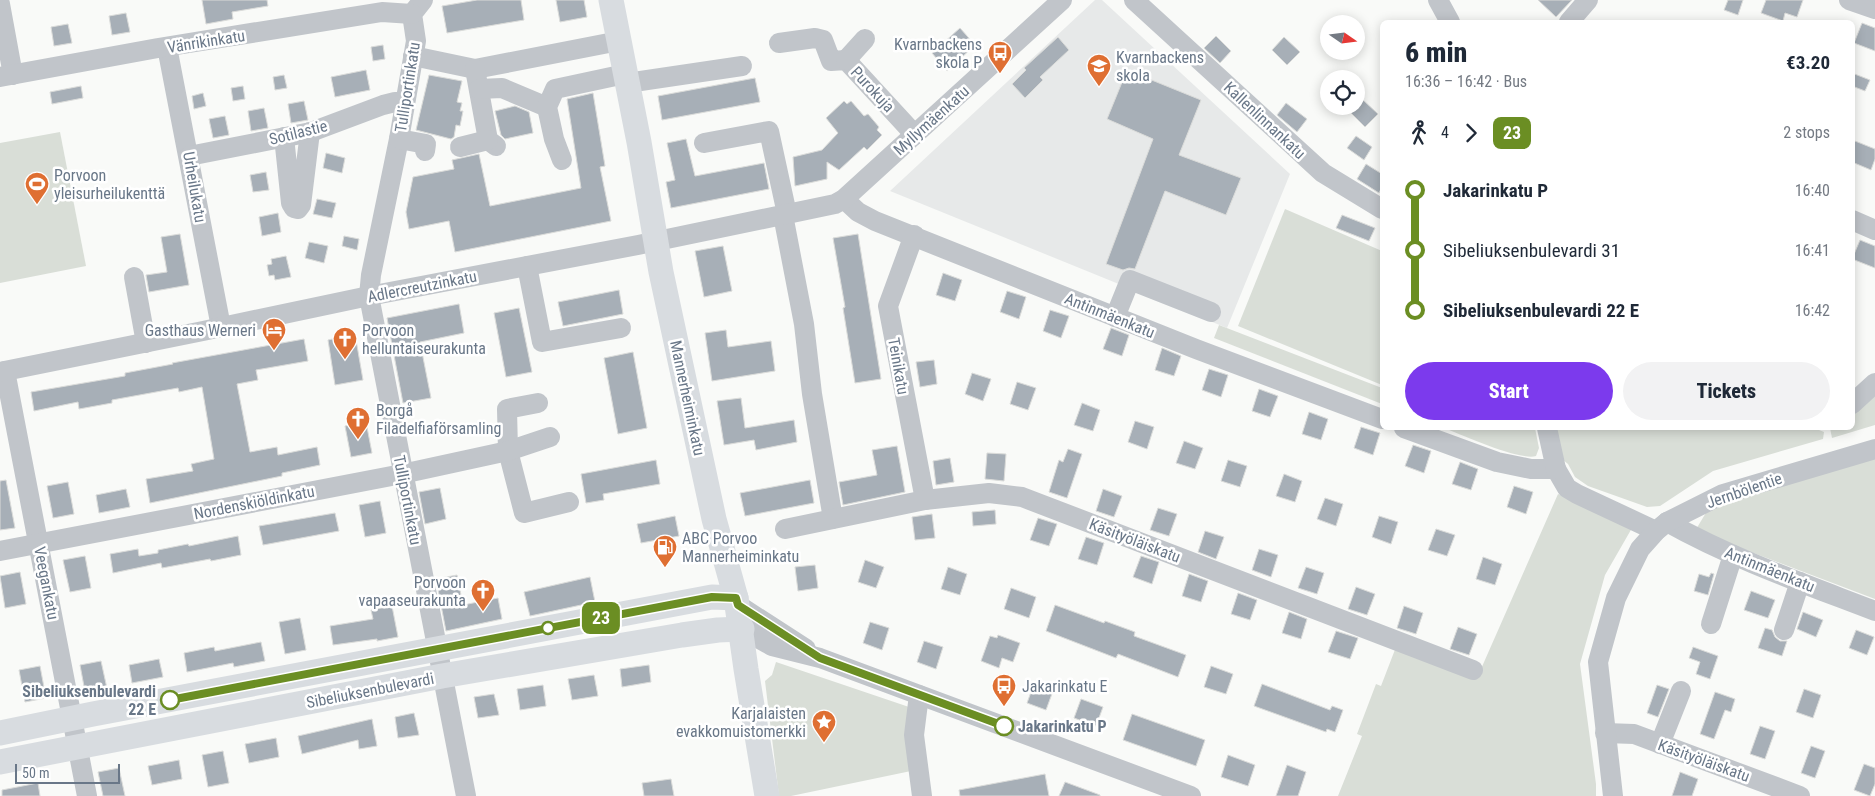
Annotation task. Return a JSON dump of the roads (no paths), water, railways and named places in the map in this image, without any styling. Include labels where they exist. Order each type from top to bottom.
[{"type":"main road","name":"Mannerheiminkatu","points":[[611,0],[653,217],[655,242],[714,519],[739,610],[746,669],[767,796]]},
{"type":"main road","name":"Sibeliuksenbulevardi","points":[[0,733],[712,597],[739,610],[718,630],[682,634],[442,676],[0,762]]},
{"type":"street","name":"Myllymäenkatu","points":[[844,200],[1062,0]]},
{"type":"street","name":"Kallenlinnankatu","points":[[1134,0],[1323,173],[1380,208]]},
{"type":"street","points":[[1438,0],[1449,20]]},
{"type":"street","points":[[1571,20],[1588,0]]},
{"type":"street","points":[[1849,0],[1875,9]]},
{"type":"street","points":[[0,4],[6,76]]},
{"type":"street","name":"Vänrikinkatu","points":[[6,76],[167,47],[411,7]]},
{"type":"street","name":"Tulliportinkatu","points":[[411,7],[416,41],[399,139],[371,275],[369,296],[402,474],[466,796]]},
{"type":"street","name":"Purokuja","points":[[778,43],[815,38],[823,40],[831,61],[846,60],[915,135]]},
{"type":"street","points":[[846,60],[865,39]]},
{"type":"street","points":[[413,56],[475,69],[619,41]]},
{"type":"street","name":"Urheilukatu","points":[[167,47],[221,327]]},
{"type":"street","points":[[562,160],[554,139],[547,107],[555,89],[626,78],[742,66]]},
{"type":"street","points":[[460,147],[492,143],[475,69]]},
{"type":"street","points":[[479,89],[502,88],[547,107]]},
{"type":"street","name":"Sotilastie","points":[[189,156],[310,132],[383,105],[405,102]]},
{"type":"street","points":[[284,137],[292,203],[294,208],[298,209],[302,205],[310,132]]},
{"type":"street","points":[[704,143],[769,132],[804,324],[812,394],[833,519]]},
{"type":"street","points":[[399,139],[426,144],[425,151]]},
{"type":"street","name":"Adlercreutzinkatu","points":[[3,371],[369,296],[655,242],[824,207],[844,200]]},
{"type":"street","name":"Antinmäenkatu","points":[[844,200],[858,212],[875,220],[1115,317],[1380,419]]},
{"type":"street","points":[[1855,221],[1875,230]]},
{"type":"street","name":"Teinikatu","points":[[914,235],[888,306],[925,500]]},
{"type":"street","points":[[527,266],[542,342],[621,328]]},
{"type":"street","points":[[134,277],[146,343]]},
{"type":"street","points":[[1115,317],[1130,280],[1211,312]]},
{"type":"street","name":"Veegankatu","points":[[3,371],[39,544],[87,796]]},
{"type":"street","points":[[1855,401],[1875,383]]},
{"type":"street","points":[[538,403],[507,409],[508,451],[524,513],[569,502]]},
{"type":"street","points":[[1409,430],[1497,462],[1531,470],[1556,470],[1546,430]]},
{"type":"street","name":"Nordenskiöldinkatu","points":[[0,551],[402,474],[508,451],[550,437]]},
{"type":"street","name":"Jernbölentie","points":[[1613,796],[1598,662],[1616,598],[1640,549],[1661,527],[1723,494],[1875,449]]},
{"type":"street","name":"Antinmäenkatu","points":[[1556,470],[1567,488],[1577,494],[1701,541],[1875,611]]},
{"type":"street","name":"Käsityöläiskatu","points":[[785,529],[925,500],[989,493],[1022,497],[1473,670]]},
{"type":"street","points":[[1711,624],[1732,555]]},
{"type":"street","points":[[1784,630],[1800,582]]},
{"type":"street","points":[[739,610],[772,646],[820,658],[1191,796]]},
{"type":"street","points":[[1660,744],[1681,691]]},
{"type":"street","points":[[918,695],[914,735],[922,796]]},
{"type":"street","name":"Käsityöläiskatu","points":[[1605,733],[1634,734],[1800,796]]},
{"type":"place","name":"Kvarnbackens skola P","points":[[1000,74]]},
{"type":"place","name":"Kvarnbackens skola","points":[[1099,87]]},
{"type":"place","name":"Porvoon yleisurheilukenttä","points":[[37,205]]},
{"type":"place","name":"Gasthaus Werneri","points":[[274,351]]},
{"type":"place","name":"Porvoon helluntaiseurakunta","points":[[345,360]]},
{"type":"place","name":"Borgå Filadelfiaförsamling","points":[[358,440]]},
{"type":"place","name":"ABC Porvoo Mannerheiminkatu","points":[[665,568]]},
{"type":"place","name":"Porvoon vapaaseurakunta","points":[[483,612]]},
{"type":"place","name":"Sibeliuksenbulevardi 22 E","points":[[170,700]]},
{"type":"place","name":"Jakarinkatu E","points":[[1004,707]]},
{"type":"place","name":"Jakarinkatu P","points":[[1004,726]]},
{"type":"place","name":"Karjalaisten evakkomuistomerkki","points":[[824,743]]}]
